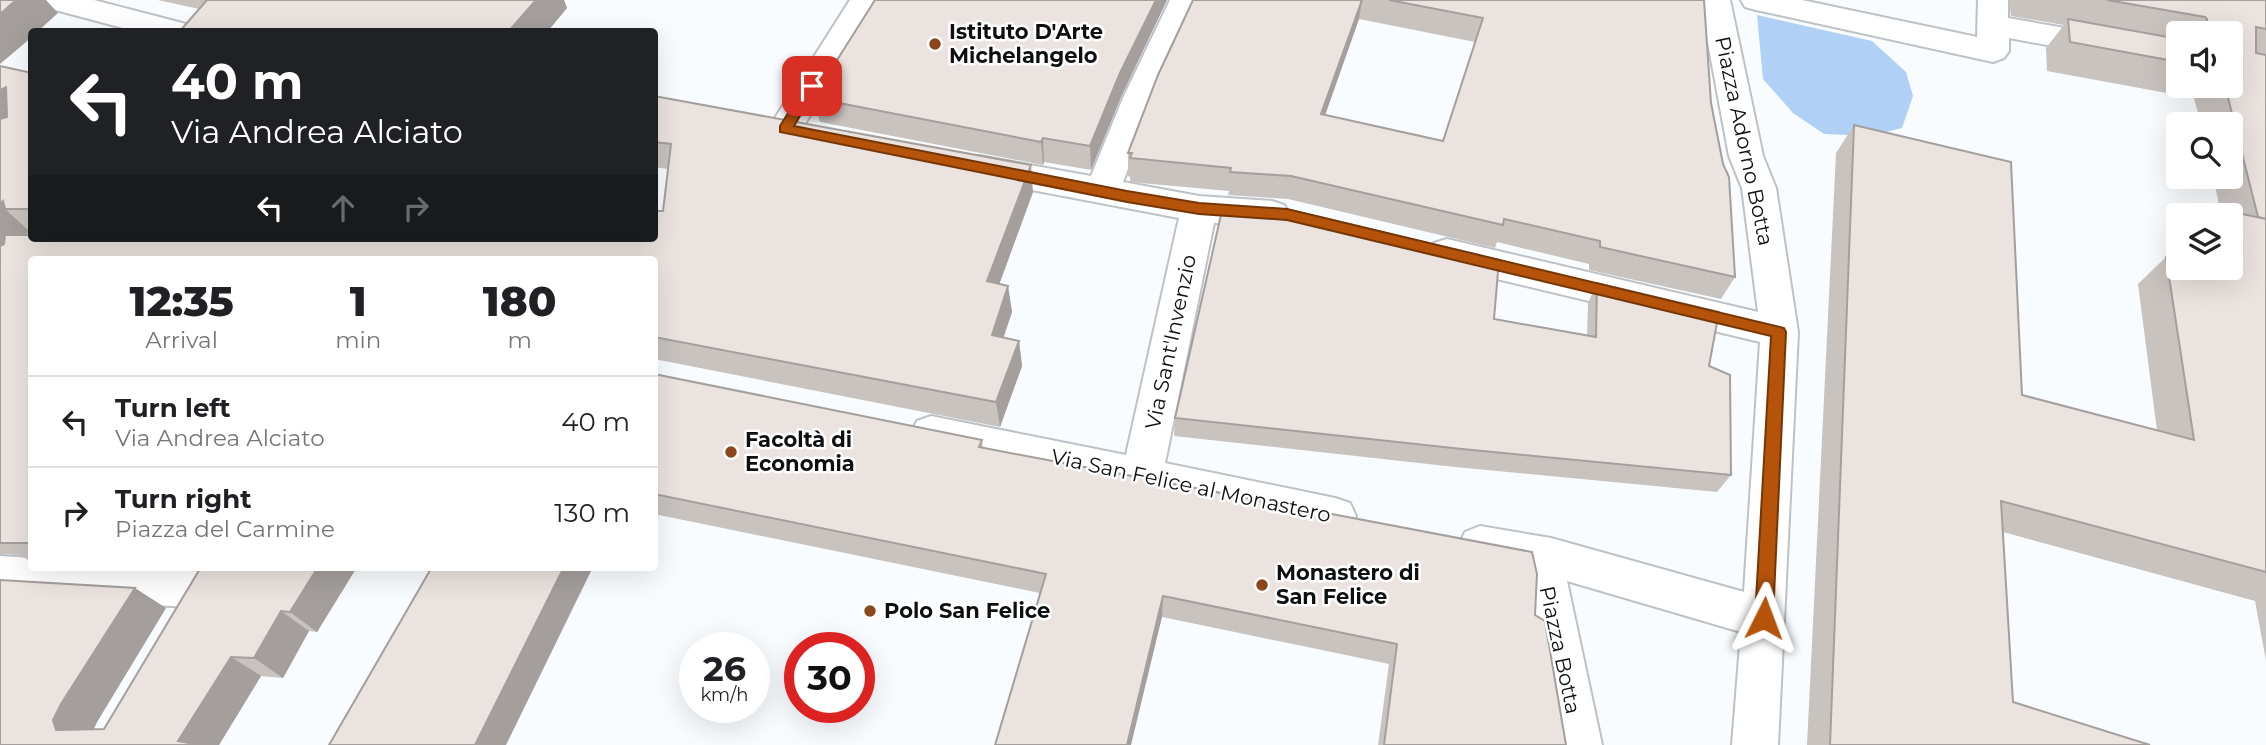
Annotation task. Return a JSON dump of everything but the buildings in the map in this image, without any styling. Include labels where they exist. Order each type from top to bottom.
[{"type":"street","points":[[55,0],[163,28]]},
{"type":"street","points":[[785,129],[865,0]]},
{"type":"street","points":[[1102,192],[1139,98],[1185,0]]},
{"type":"street","name":"Piazza Adorno Botta","points":[[1715,0],[1746,156],[1759,188],[1779,332],[1764,618]]},
{"type":"street","points":[[1756,0],[1993,25],[2166,57]]},
{"type":"street","points":[[944,161],[1199,209],[1300,218]]},
{"type":"street","name":"Via Sant'Invenzio","points":[[1142,475],[1199,209]]},
{"type":"street","points":[[1420,247],[1779,332]]},
{"type":"street","name":"Via San Felice al Monastero","points":[[890,425],[1367,523]]},
{"type":"street","points":[[1446,539],[1541,556],[1764,618],[1755,745]]},
{"type":"street","name":"Piazza Botta","points":[[1541,556],[1579,745]]},
{"type":"street","points":[[0,576],[203,593]]},
{"type":"shaded area","points":[[1757,15],[1872,41],[1906,72],[1913,96],[1902,128],[1870,136],[1824,134],[1793,113],[1763,79]]},
{"type":"place","name":"Istituto D'Arte Michelangelo","points":[[935,44]]},
{"type":"place","name":"Facoltà di Economia","points":[[731,452]]},
{"type":"place","name":"Monastero di San Felice","points":[[1262,585]]},
{"type":"place","name":"Polo San Felice","points":[[870,611]]},
{"type":"route","points":[[812,86],[785,129],[1127,197],[1199,209],[1287,215],[1779,332],[1764,618]]}]
